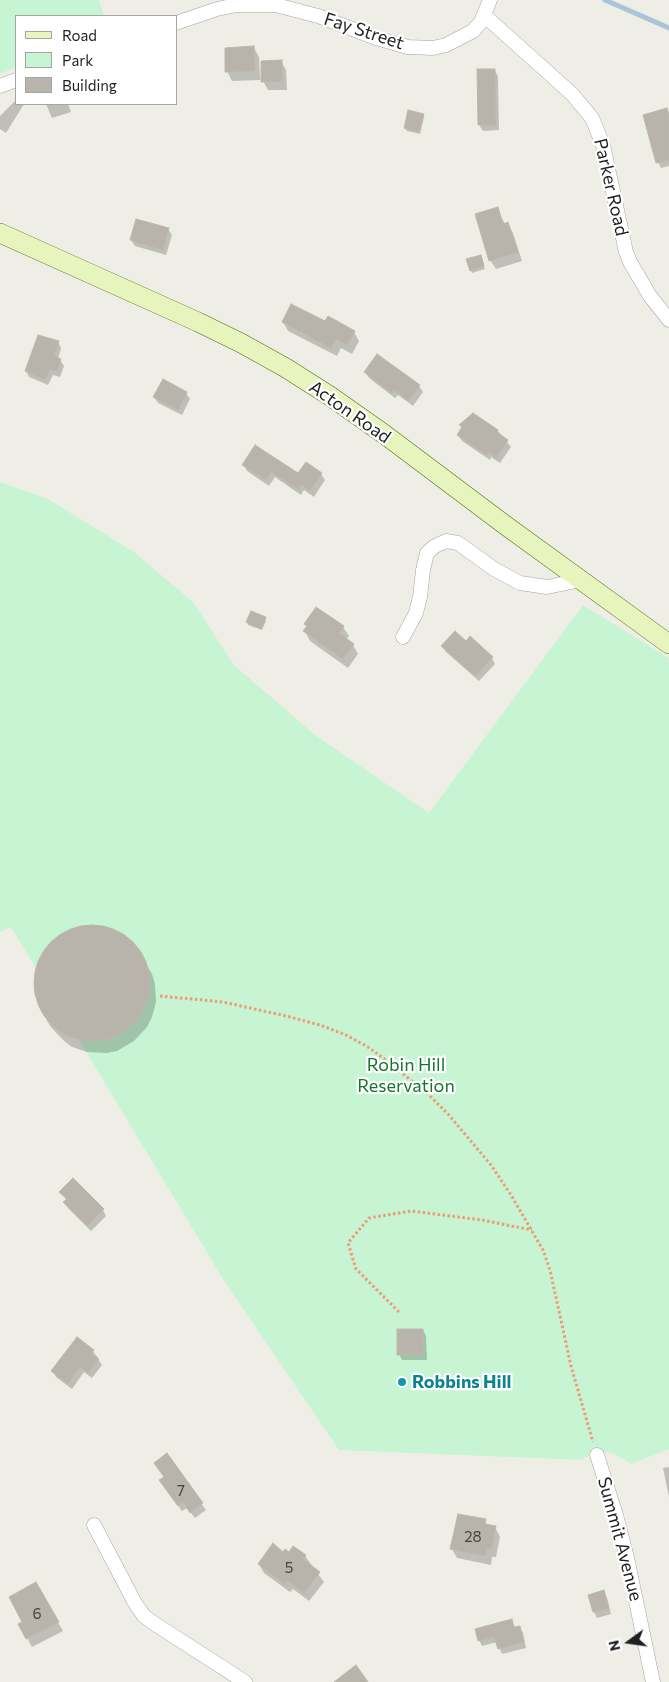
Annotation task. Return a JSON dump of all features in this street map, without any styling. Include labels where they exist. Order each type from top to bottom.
[{"type":"main road","name":"Acton Road","points":[[0,234],[198,322],[242,343],[286,368],[384,434],[669,644]]},
{"type":"street","points":[[485,16],[490,0]]},
{"type":"street","name":"Fay Street","points":[[178,22],[217,9],[237,5],[276,5],[318,16],[376,38],[408,46],[433,48],[446,45],[469,34],[478,27],[485,16]]},
{"type":"street","name":"Parker Road","points":[[485,16],[572,94],[592,118],[605,151],[626,252],[650,296],[669,320]]},
{"type":"street","points":[[0,86],[15,80]]},
{"type":"street","points":[[403,637],[416,613],[427,554],[435,546],[446,541],[458,543],[494,569],[520,583],[547,587],[581,580]]},
{"type":"street","name":"Summit Avenue","points":[[597,1455],[616,1514],[654,1682]]},
{"type":"street","points":[[94,1525],[135,1603],[144,1616],[245,1682]]},
{"type":"path","points":[[160,996],[223,1002],[286,1016],[346,1035],[368,1047],[390,1063],[430,1096],[458,1125],[491,1165],[533,1230],[543,1250],[550,1270],[573,1374],[597,1455]]},
{"type":"path","points":[[399,1312],[356,1269],[348,1243],[369,1218],[411,1211],[482,1220],[533,1230]]},
{"type":"green space","points":[[0,0],[99,0],[104,15],[15,15],[15,67],[0,74]]},
{"type":"green space","name":"Robin Hill Reservation","points":[[0,482],[48,499],[134,552],[193,602],[234,665],[315,735],[429,813],[583,605],[669,658],[669,1449],[631,1464],[615,1454],[604,1452],[594,1453],[581,1460],[339,1450],[223,1279],[11,927],[0,932]]},
{"type":"building","points":[[254,46],[255,71],[225,72],[225,48]]},
{"type":"building","points":[[282,60],[282,81],[261,82],[261,61]]},
{"type":"building","points":[[477,69],[495,69],[496,125],[478,125]]},
{"type":"building","points":[[667,108],[669,115],[669,160],[656,163],[643,115]]},
{"type":"building","points":[[408,110],[424,114],[419,132],[404,128]]},
{"type":"building","points":[[498,207],[503,224],[508,222],[518,252],[489,261],[475,214]]},
{"type":"building","points":[[136,219],[169,228],[163,250],[130,240]]},
{"type":"building","points":[[481,255],[484,266],[470,271],[466,259]]},
{"type":"building","points":[[291,304],[325,321],[328,316],[355,331],[347,345],[336,339],[331,348],[282,322]]},
{"type":"building","points":[[38,335],[59,341],[54,356],[61,359],[57,371],[50,369],[45,380],[25,371]]},
{"type":"building","points":[[377,354],[420,385],[409,401],[394,390],[392,393],[364,372]]},
{"type":"building","points":[[163,379],[187,392],[178,410],[153,397]]},
{"type":"building","points":[[473,413],[498,430],[497,432],[508,440],[496,458],[488,452],[487,455],[457,435],[462,427],[459,425]]},
{"type":"building","points":[[255,445],[298,473],[306,462],[322,473],[310,491],[301,485],[298,489],[271,472],[266,480],[242,465]]},
{"type":"building","points":[[316,607],[344,626],[339,633],[354,644],[343,659],[303,631],[307,626],[304,624]]},
{"type":"building","points":[[251,611],[266,617],[261,629],[246,622]]},
{"type":"building","points":[[455,631],[466,641],[470,636],[493,657],[475,676],[441,646]]},
{"type":"building","points":[[92,925],[114,929],[133,942],[146,961],[150,983],[146,1005],[133,1024],[114,1037],[92,1041],[70,1037],[51,1024],[38,1005],[34,983],[38,961],[51,942],[70,929]]},
{"type":"building","points":[[73,1178],[104,1209],[87,1226],[63,1202],[67,1199],[59,1192]]},
{"type":"building","points":[[397,1329],[423,1329],[424,1354],[397,1355]]},
{"type":"building","points":[[77,1337],[94,1350],[92,1353],[99,1359],[88,1373],[80,1367],[68,1384],[51,1371]]},
{"type":"building","points":[[167,1453],[203,1503],[190,1513],[183,1502],[178,1506],[159,1480],[164,1477],[154,1463]]},
{"type":"building","points":[[458,1514],[486,1519],[485,1524],[496,1526],[491,1549],[487,1548],[486,1556],[450,1549]]},
{"type":"building","points":[[273,1543],[283,1552],[285,1549],[289,1552],[293,1546],[306,1555],[303,1559],[320,1572],[304,1593],[287,1580],[285,1584],[258,1564]]},
{"type":"building","points":[[36,1582],[59,1622],[26,1639],[18,1624],[22,1622],[9,1597]]},
{"type":"building","points":[[604,1590],[609,1608],[593,1612],[588,1595]]},
{"type":"building","points":[[512,1619],[514,1627],[520,1626],[524,1642],[498,1649],[494,1637],[478,1641],[475,1629]]},
{"type":"building","points":[[356,1665],[368,1682],[334,1682]]},
{"type":"waterway","points":[[605,0],[669,28]]},
{"type":"place","name":"Robbins Hill","points":[[402,1382]]}]
